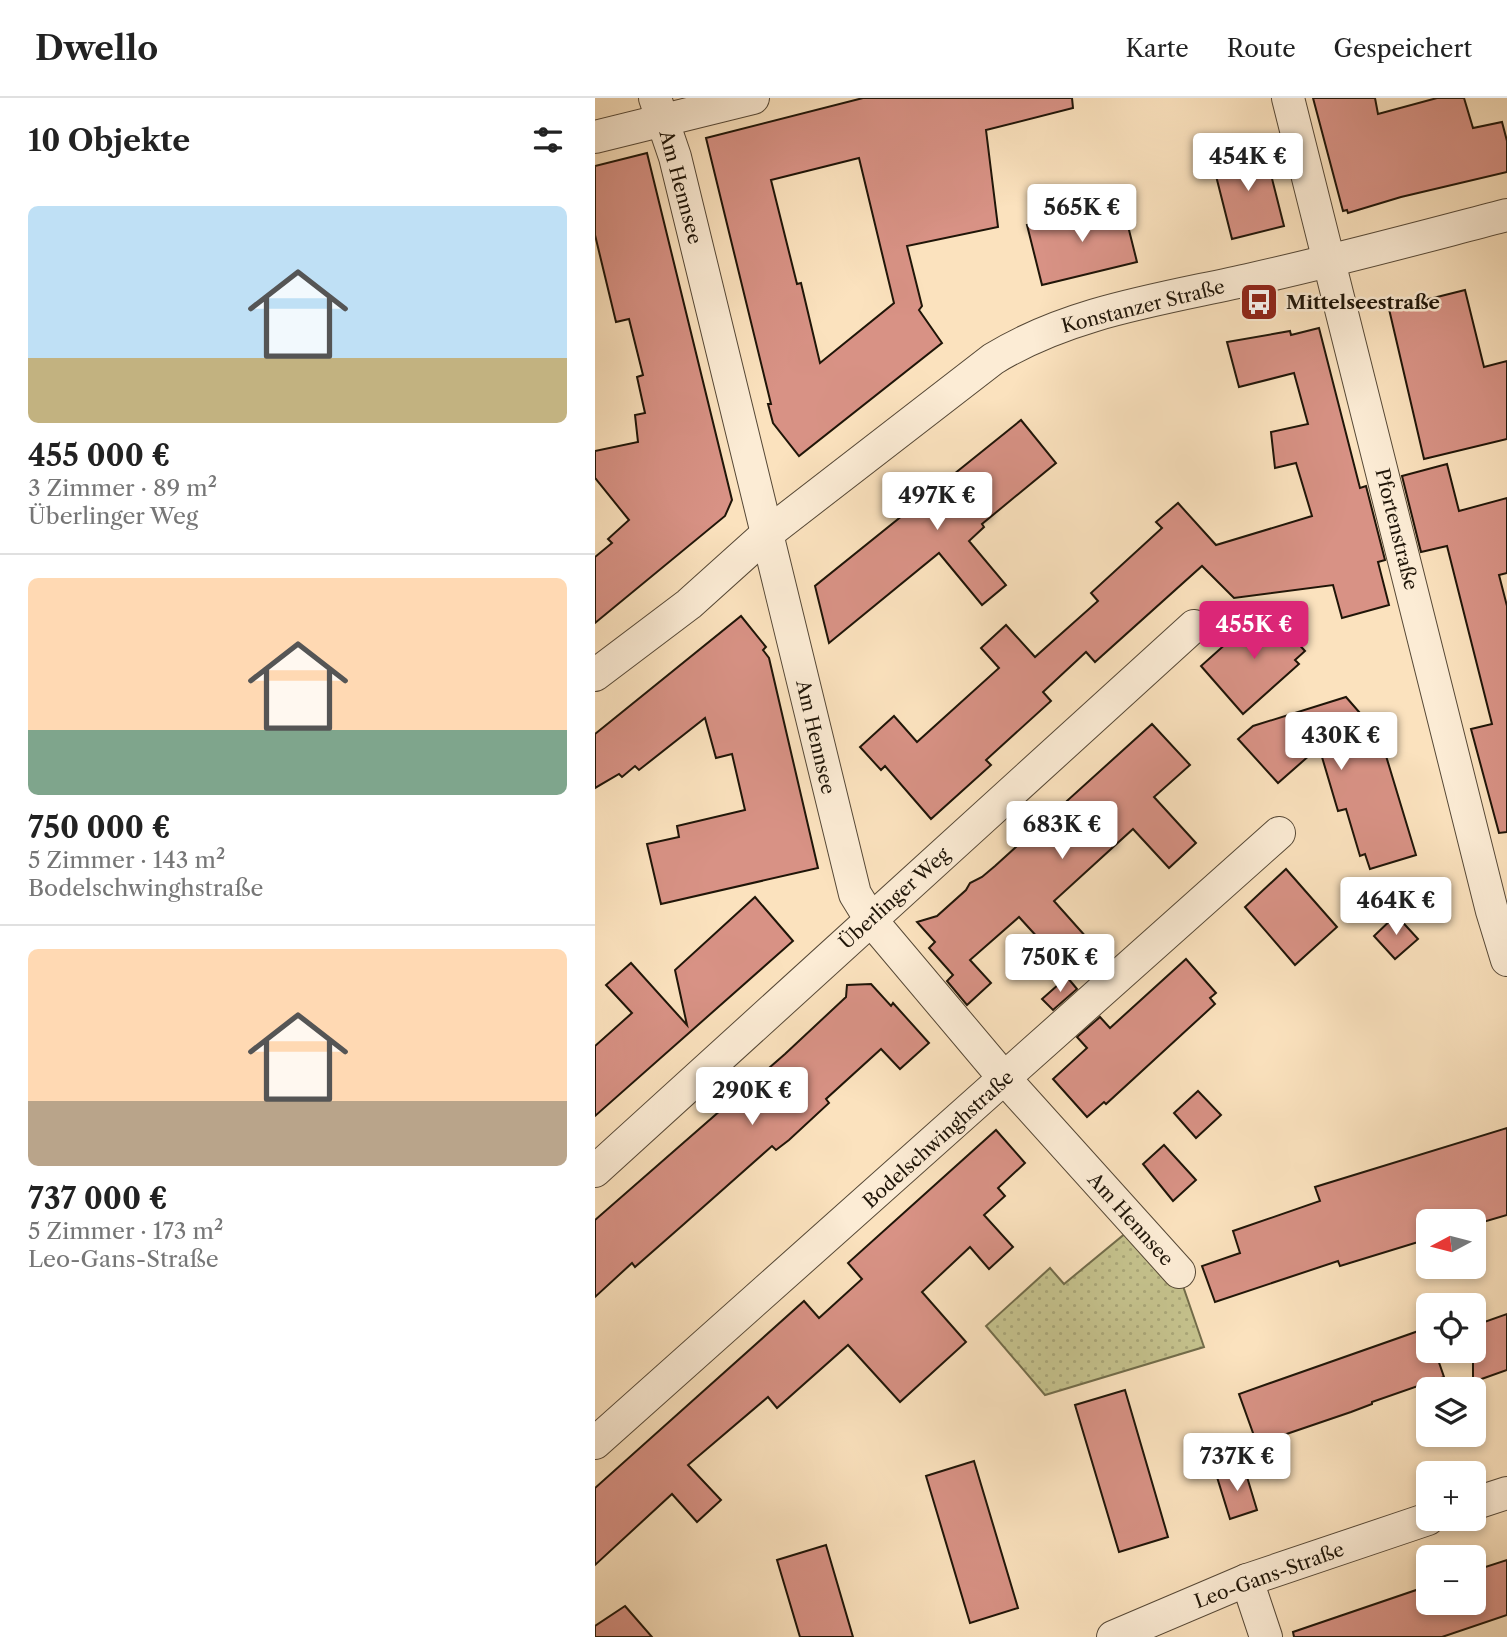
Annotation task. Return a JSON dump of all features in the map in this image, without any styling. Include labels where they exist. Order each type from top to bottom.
[{"type":"street","points":[[595,137],[659,109],[753,98]]},
{"type":"street","name":"Pfortenstraße","points":[[1288,98],[1499,909],[1507,960]]},
{"type":"street","name":"Am Hennsee","points":[[659,109],[675,157],[855,894],[871,920],[1005,1079],[1179,1272]]},
{"type":"street","name":"Konstanzer Straße","points":[[595,675],[689,604],[768,533],[993,359],[1018,344],[1052,329],[1105,312],[1507,215]]},
{"type":"street","name":"Überlinger Weg","points":[[595,1171],[1194,626]]},
{"type":"street","name":"Bodelschwinghstraße","points":[[595,1443],[1279,833]]},
{"type":"street","points":[[1486,1500],[1507,1493]]},
{"type":"street","name":"Leo-Gans-Straße","points":[[1113,1637],[1247,1580],[1416,1523]]},
{"type":"street","points":[[1247,1580],[1266,1637]]},
{"type":"shaded area","points":[[1132,1228],[1183,1286],[1204,1347],[1045,1395],[986,1326],[1050,1268],[1064,1284]]},
{"type":"building","points":[[863,98],[1072,98],[1073,108],[986,130],[998,227],[907,246],[922,306],[919,310],[942,343],[799,456],[773,423],[768,404],[771,404],[706,138]],"holes":[[[859,158],[894,303],[820,363],[801,283],[797,284],[771,180]]]},
{"type":"building","points":[[1313,98],[1375,98],[1378,114],[1437,98],[1464,98],[1473,128],[1502,122],[1507,141],[1507,172],[1401,197],[1348,213],[1347,210],[1343,211]]},
{"type":"building","points":[[1264,147],[1284,226],[1232,239],[1212,160]]},
{"type":"building","points":[[647,153],[732,500],[725,516],[595,623],[595,557],[612,543],[608,539],[629,520],[595,478],[595,451],[638,442],[635,415],[645,413],[637,377],[643,375],[629,319],[616,322],[595,235],[595,166]]},
{"type":"building","points":[[1122,202],[1137,262],[1042,285],[1027,225]]},
{"type":"building","points":[[1465,290],[1484,367],[1507,361],[1507,439],[1424,459],[1389,309]]},
{"type":"building","points":[[1319,328],[1360,488],[1366,486],[1385,560],[1378,562],[1389,605],[1342,618],[1333,585],[1234,598],[1202,566],[1095,662],[1086,652],[1043,692],[1051,701],[986,760],[991,765],[931,819],[885,766],[881,770],[860,747],[894,716],[917,742],[999,668],[981,648],[1006,625],[1035,657],[1098,601],[1091,593],[1162,528],[1156,522],[1178,503],[1216,545],[1312,516],[1296,463],[1275,468],[1271,432],[1308,424],[1294,373],[1239,387],[1227,342],[1290,331],[1291,335]]},
{"type":"building","points":[[1021,420],[1056,463],[982,524],[984,527],[969,541],[1006,585],[982,605],[939,553],[829,643],[815,586]]},
{"type":"building","points":[[1447,464],[1459,511],[1507,498],[1507,573],[1499,575],[1507,606],[1507,832],[1499,833],[1471,729],[1492,724],[1447,546],[1421,552],[1402,476]]},
{"type":"building","points":[[1266,608],[1305,651],[1295,660],[1299,664],[1243,714],[1201,666]]},
{"type":"building","points":[[741,616],[766,647],[763,650],[769,658],[818,868],[661,904],[647,844],[679,837],[677,826],[745,810],[732,754],[716,758],[705,718],[639,770],[635,766],[622,777],[619,774],[595,788],[595,734]]},
{"type":"building","points":[[1346,697],[1380,736],[1416,855],[1370,869],[1365,854],[1360,856],[1346,809],[1338,811],[1319,747],[1278,783],[1238,739],[1253,726]]},
{"type":"building","points":[[1152,724],[1190,765],[1154,797],[1196,843],[1169,868],[1133,829],[1054,901],[1087,938],[1060,962],[1019,917],[970,960],[991,983],[967,1005],[947,981],[953,975],[929,948],[935,942],[917,922],[937,916],[966,890],[970,883],[995,866]]},
{"type":"building","points":[[1286,869],[1337,927],[1295,965],[1245,907]]},
{"type":"building","points":[[755,897],[793,941],[595,1116],[595,1046],[632,1013],[606,985],[631,963],[687,1025],[675,970]]},
{"type":"building","points":[[1396,915],[1418,939],[1395,959],[1374,936]]},
{"type":"building","points":[[1186,959],[1216,993],[1210,998],[1215,1004],[1106,1104],[1104,1102],[1087,1117],[1053,1079],[1087,1048],[1077,1037],[1100,1017],[1110,1028]]},
{"type":"building","points":[[1067,977],[1077,989],[1053,1010],[1042,999]]},
{"type":"building","points":[[871,984],[891,1006],[893,1003],[929,1043],[900,1069],[881,1049],[826,1099],[829,1103],[789,1140],[776,1150],[772,1146],[635,1267],[632,1263],[595,1297],[595,1220],[785,1054],[846,997],[847,985]]},
{"type":"building","points":[[1198,1091],[1221,1115],[1196,1138],[1174,1113]]},
{"type":"building","points":[[1507,1128],[1507,1215],[1486,1221],[1486,1209],[1416,1209],[1416,1243],[1340,1266],[1338,1261],[1215,1302],[1202,1266],[1240,1253],[1233,1231],[1320,1201],[1315,1187]]},
{"type":"building","points":[[996,1130],[1025,1163],[998,1188],[1005,1196],[984,1215],[1013,1247],[989,1269],[970,1247],[922,1292],[966,1342],[900,1402],[848,1345],[777,1408],[768,1397],[688,1465],[721,1500],[697,1522],[672,1494],[595,1565],[595,1488],[804,1301],[819,1318],[862,1279],[848,1263]]},
{"type":"building","points":[[1164,1145],[1196,1180],[1173,1201],[1143,1164]]},
{"type":"building","points":[[1507,1314],[1507,1370],[1486,1377],[1473,1377],[1473,1363],[1486,1363],[1486,1321]]},
{"type":"building","points":[[1416,1332],[1416,1363],[1439,1363],[1444,1377],[1416,1377],[1416,1387],[1257,1444],[1239,1394]]},
{"type":"building","points":[[1125,1390],[1168,1537],[1119,1552],[1075,1405]]},
{"type":"building","points":[[974,1461],[1018,1608],[970,1623],[926,1476]]},
{"type":"building","points":[[1244,1467],[1257,1510],[1230,1519],[1217,1477]]},
{"type":"building","points":[[826,1545],[853,1637],[800,1637],[777,1560]]},
{"type":"building","points":[[1507,1560],[1507,1615],[1442,1637],[1294,1637],[1293,1632],[1416,1590],[1416,1615],[1486,1615],[1486,1567]]},
{"type":"building","points":[[625,1606],[652,1637],[595,1637],[595,1626]]},
{"type":"place","name":"Mittelseestraße","points":[[1259,302]]}]
